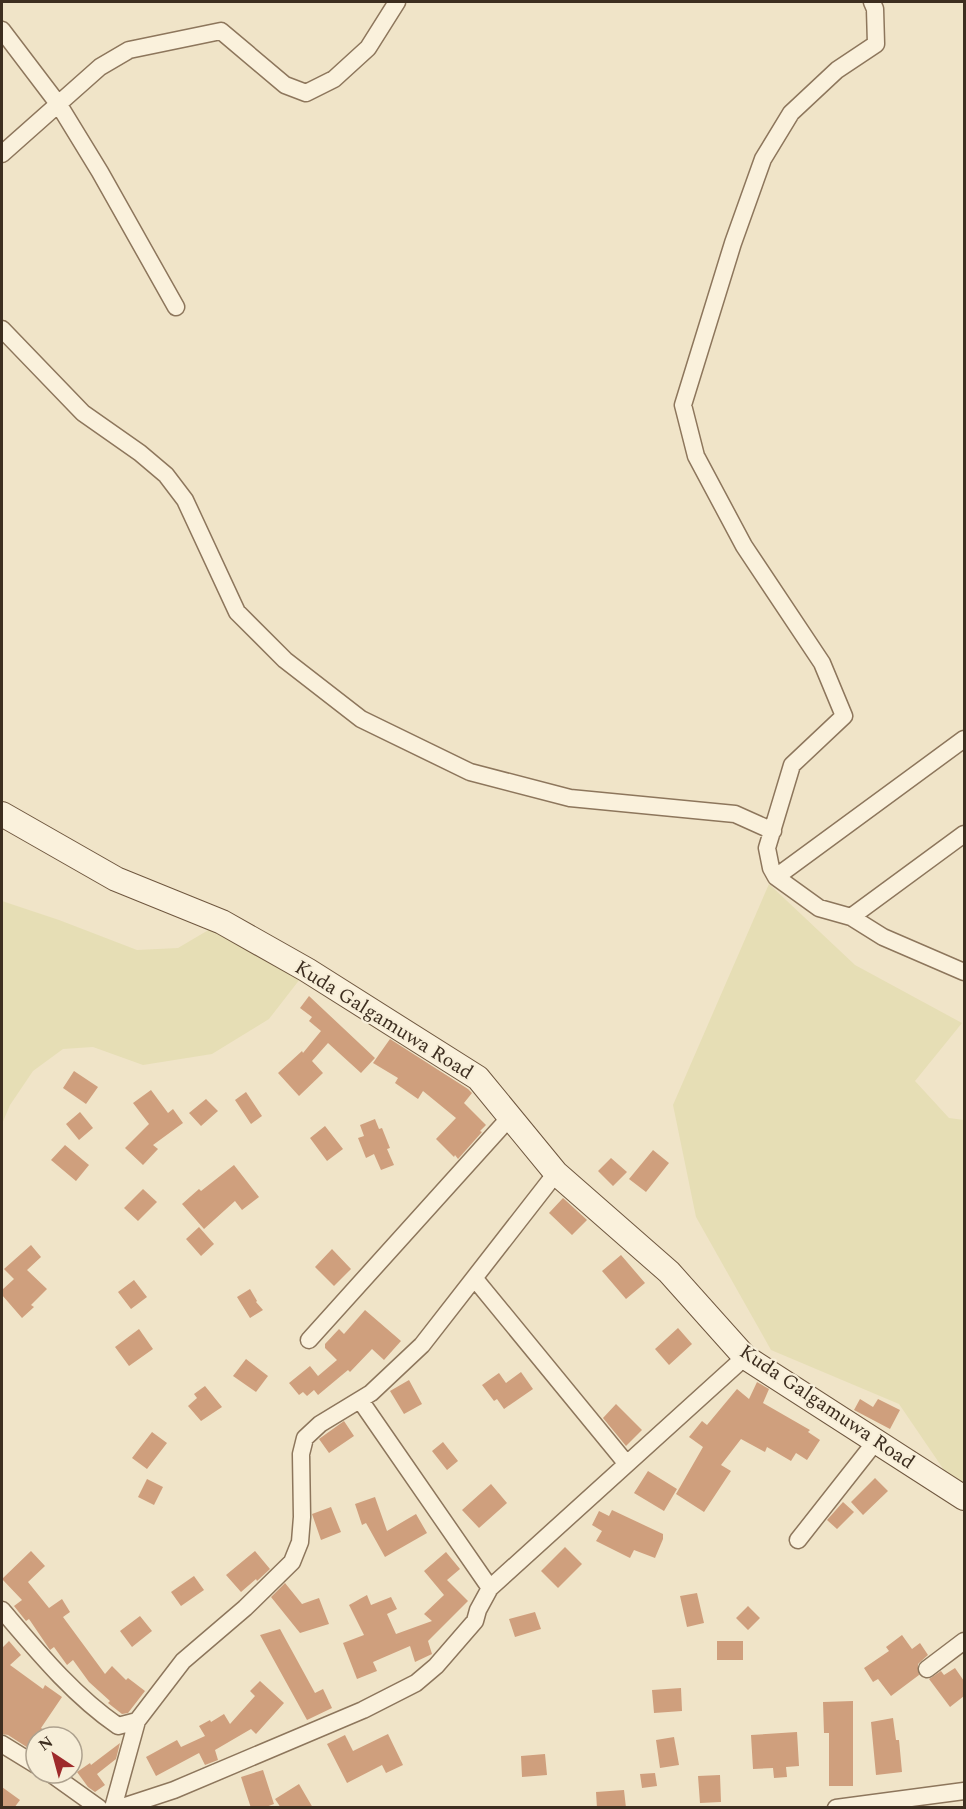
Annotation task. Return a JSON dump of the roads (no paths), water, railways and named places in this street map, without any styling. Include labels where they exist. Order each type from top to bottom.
[{"type":"street","points":[[2,154],[100,67],[129,50],[221,31],[285,85],[306,93],[334,80],[368,48],[397,2]]},
{"type":"street","points":[[872,2],[875,9],[876,44],[837,70],[791,113],[763,159],[682,405],[696,456],[744,546],[822,663],[844,716],[792,765],[767,848],[771,868],[776,877],[819,908],[850,916],[883,937],[964,972]]},
{"type":"street","points":[[2,30],[59,105],[100,172],[176,307]]},
{"type":"street","points":[[2,329],[83,413],[140,453],[166,475],[185,500],[237,612],[285,660],[361,719],[470,772],[570,798],[735,814],[773,831]]},
{"type":"street","points":[[776,877],[964,739]]},
{"type":"street","name":"Kuda Galgamuwa Road","points":[[2,814],[116,879],[222,922],[307,970],[478,1078],[556,1173],[669,1272],[745,1357],[964,1498]]},
{"type":"street","points":[[850,916],[964,834]]},
{"type":"street","points":[[309,1340],[510,1117]]},
{"type":"street","points":[[113,1808],[137,1721],[183,1660],[245,1608],[292,1562],[300,1542],[301,1454],[305,1438],[320,1424],[371,1393],[422,1346],[556,1173]]},
{"type":"street","points":[[475,1279],[626,1463]]},
{"type":"street","points":[[119,1808],[174,1790],[363,1710],[408,1688],[436,1666],[475,1621],[478,1610],[490,1588],[745,1357]]},
{"type":"street","points":[[360,1400],[490,1588]]},
{"type":"street","points":[[798,1540],[876,1441]]},
{"type":"street","points":[[2,1610],[40,1656],[96,1711],[118,1726],[137,1721]]},
{"type":"street","points":[[927,1669],[964,1641]]},
{"type":"street","points":[[2,1744],[24,1758]]},
{"type":"street","points":[[67,1785],[99,1808]]},
{"type":"street","points":[[836,1808],[964,1791]]}]
